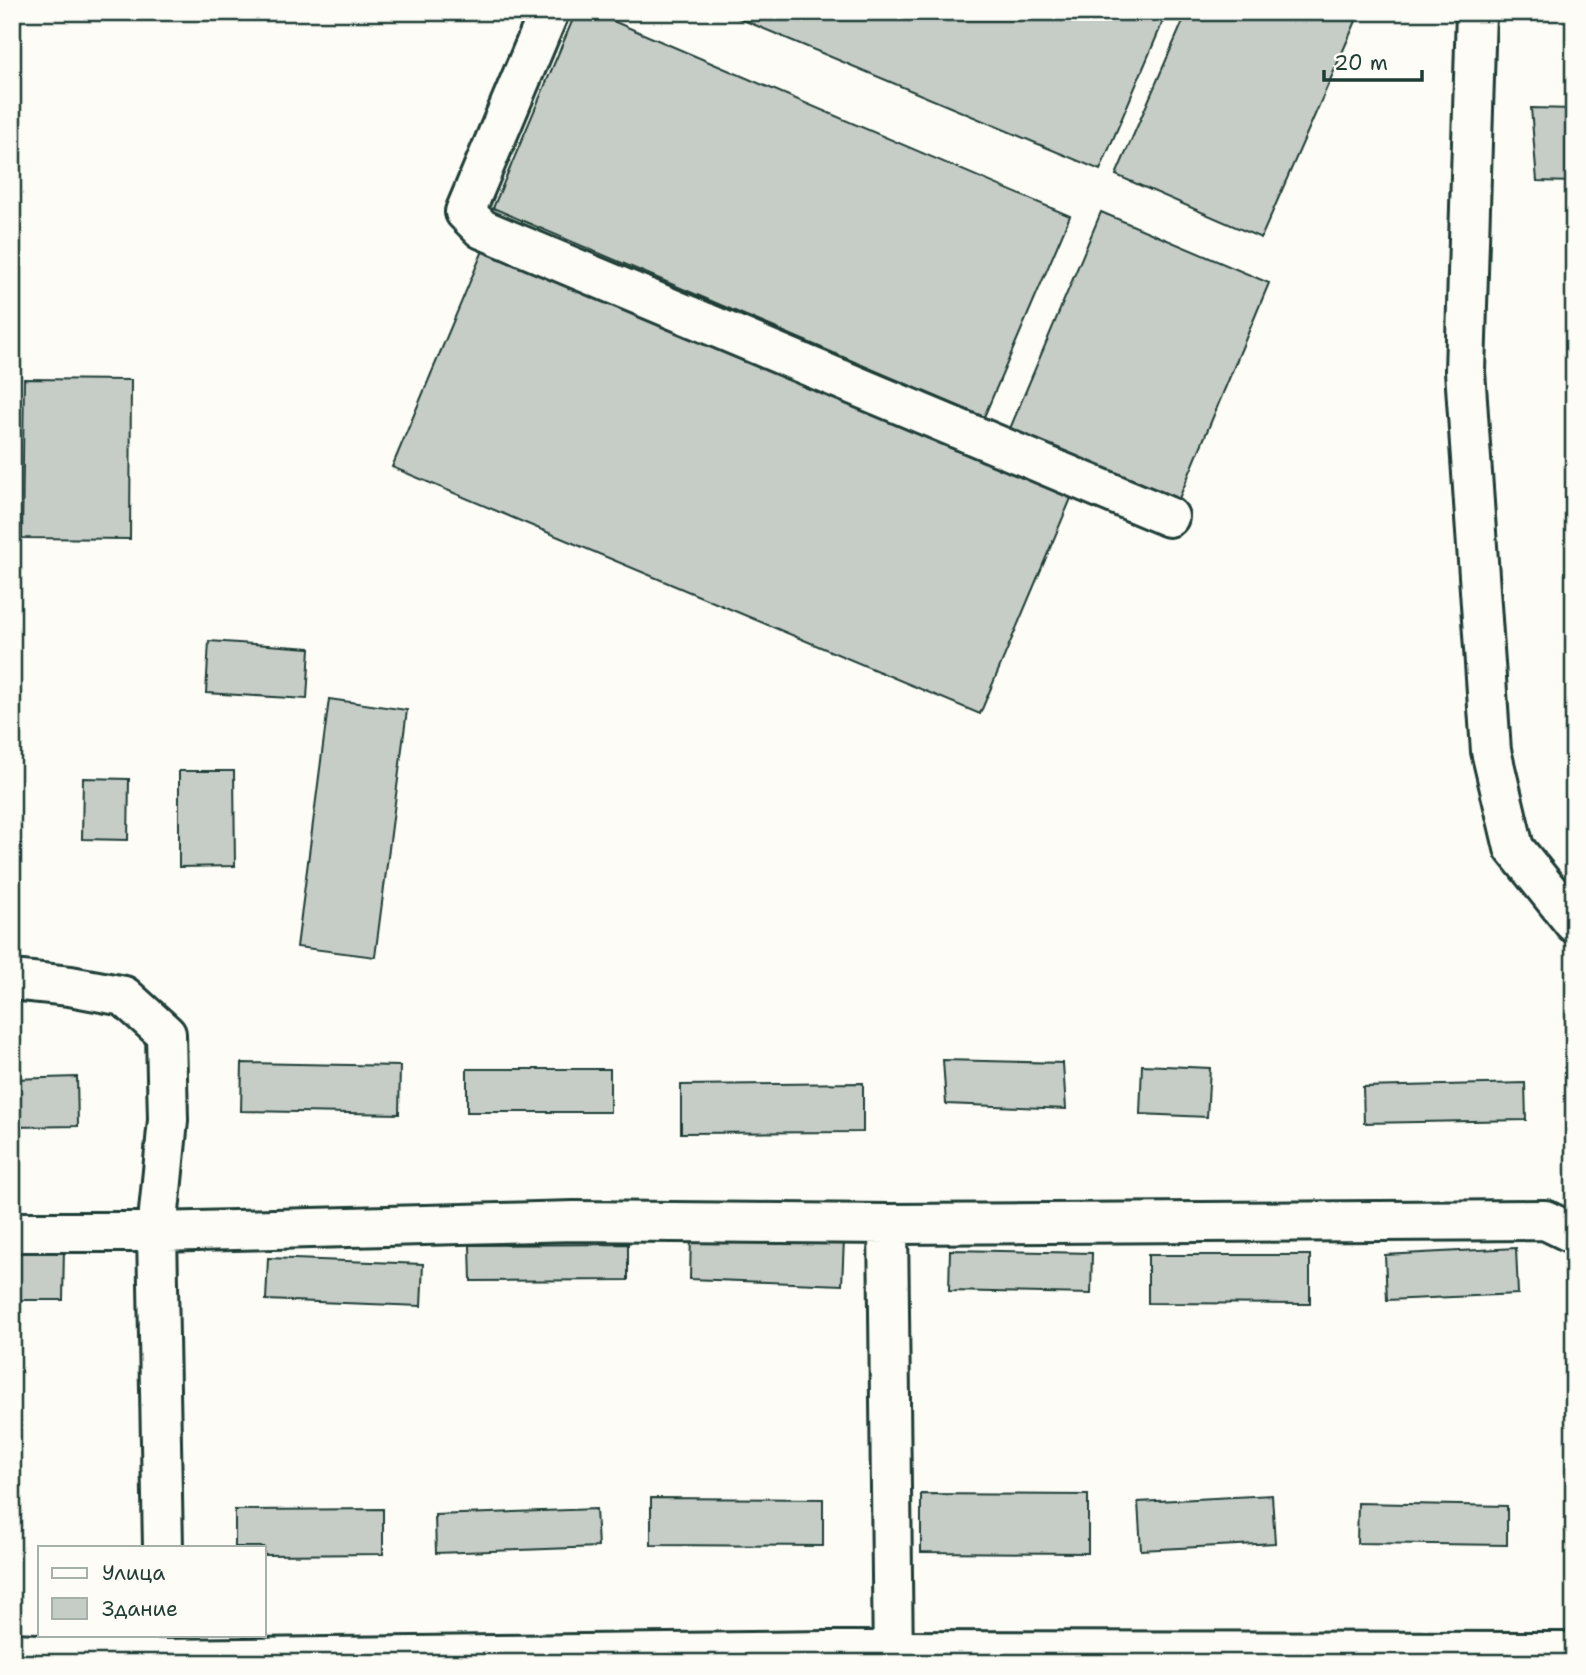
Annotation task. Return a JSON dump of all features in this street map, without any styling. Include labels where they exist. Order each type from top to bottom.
[{"type":"street","points":[[549,12],[465,212],[482,229],[1169,517]]},
{"type":"street","points":[[1476,12],[1465,371],[1491,751],[1514,848],[1574,923]]},
{"type":"street","points":[[12,980],[70,986],[124,996],[166,1034],[168,1120],[157,1232],[163,1546]]},
{"type":"street","points":[[12,1232],[157,1232],[574,1221],[888,1224],[1545,1220],[1574,1234]]},
{"type":"street","points":[[888,1224],[893,1657]]},
{"type":"street","points":[[12,1653],[828,1651],[893,1657],[1574,1652]]},
{"type":"building","points":[[576,12],[592,12],[1070,216],[984,417],[493,208]]},
{"type":"building","points":[[724,12],[1167,12],[1100,170]]},
{"type":"building","points":[[1187,12],[1335,12],[1356,21],[1261,238],[1116,175]]},
{"type":"building","points":[[1531,108],[1574,109],[1574,182],[1537,181]]},
{"type":"building","points":[[1101,212],[1269,283],[1178,501],[1009,431]]},
{"type":"building","points":[[484,248],[1072,496],[980,714],[392,467]]},
{"type":"building","points":[[24,379],[131,380],[130,539],[22,538]]},
{"type":"building","points":[[209,641],[310,648],[307,699],[206,693]]},
{"type":"building","points":[[329,699],[407,710],[375,957],[297,947]]},
{"type":"building","points":[[179,771],[234,771],[235,866],[179,867]]},
{"type":"building","points":[[83,778],[129,779],[128,840],[82,839]]},
{"type":"building","points":[[943,1060],[1063,1063],[1066,1109],[946,1104]]},
{"type":"building","points":[[242,1063],[400,1066],[399,1114],[241,1111]]},
{"type":"building","points":[[1142,1065],[1210,1068],[1207,1117],[1140,1114]]},
{"type":"building","points":[[467,1069],[610,1069],[610,1112],[467,1112]]},
{"type":"building","points":[[77,1077],[78,1126],[12,1127],[12,1079]]},
{"type":"building","points":[[863,1083],[863,1132],[681,1133],[681,1085]]},
{"type":"building","points":[[1525,1083],[1526,1120],[1364,1123],[1363,1087]]},
{"type":"building","points":[[691,1234],[844,1239],[842,1285],[690,1279]]},
{"type":"building","points":[[628,1244],[628,1280],[471,1281],[470,1245]]},
{"type":"building","points":[[12,1247],[64,1248],[63,1300],[12,1300]]},
{"type":"building","points":[[1516,1248],[1518,1294],[1387,1300],[1385,1255]]},
{"type":"building","points":[[950,1250],[1092,1253],[1091,1294],[949,1291]]},
{"type":"building","points":[[1148,1255],[1310,1255],[1310,1304],[1148,1303]]},
{"type":"building","points":[[268,1258],[423,1264],[421,1306],[266,1300]]},
{"type":"building","points":[[921,1494],[1088,1495],[1088,1553],[921,1552]]},
{"type":"building","points":[[1272,1495],[1275,1543],[1141,1550],[1138,1502]]},
{"type":"building","points":[[651,1498],[823,1499],[823,1546],[651,1545]]},
{"type":"building","points":[[1358,1503],[1507,1506],[1507,1545],[1357,1543]]},
{"type":"building","points":[[383,1509],[383,1554],[266,1555],[266,1546],[235,1546],[235,1510]]},
{"type":"building","points":[[596,1509],[598,1547],[436,1553],[435,1515]]},
{"type":"building","points":[[12,1522],[16,1522],[16,1552],[12,1552]]}]
